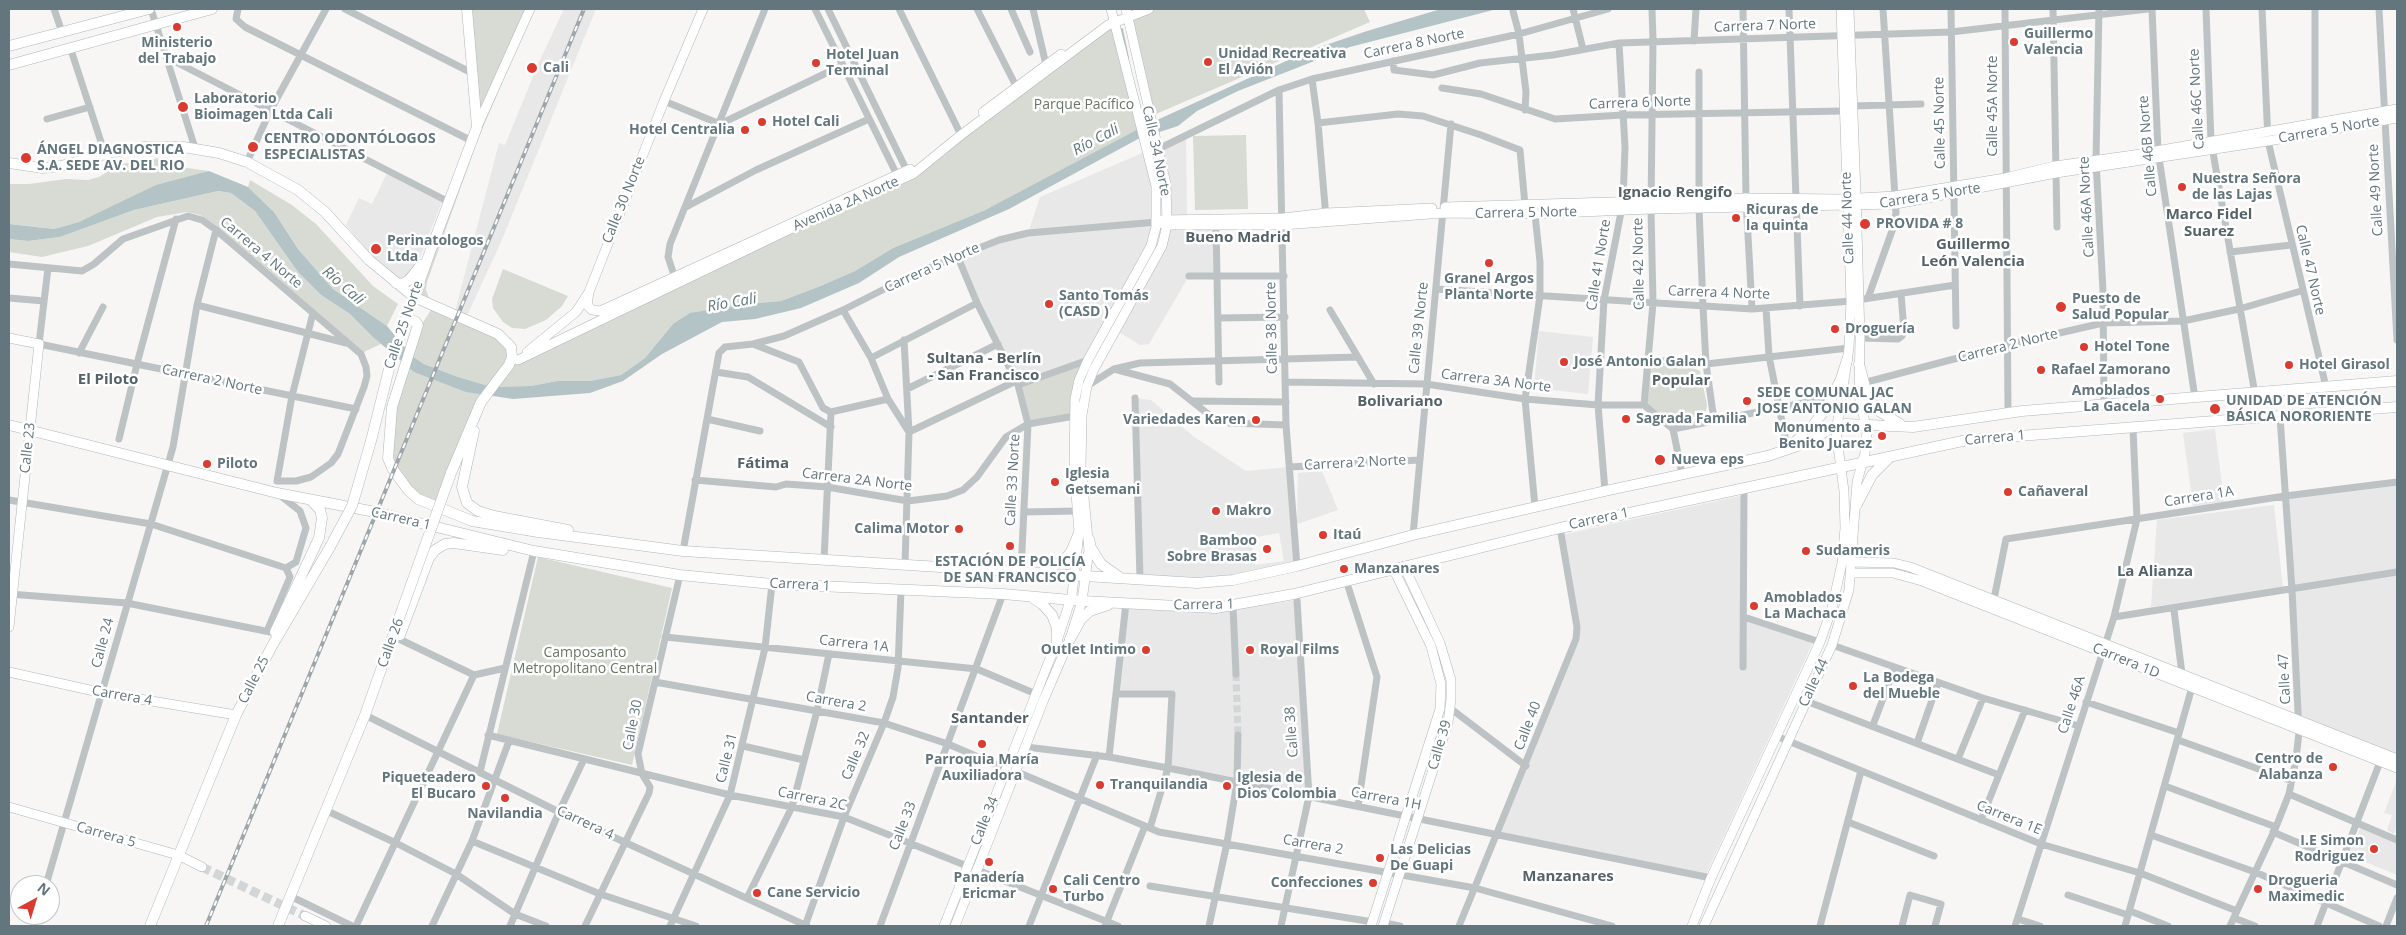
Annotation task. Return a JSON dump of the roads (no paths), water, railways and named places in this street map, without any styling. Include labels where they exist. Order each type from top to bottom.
[{"type":"main road","points":[[9,46],[150,9]]},
{"type":"main road","points":[[9,65],[212,9]]},
{"type":"main road","name":"Calle 25 Norte","points":[[371,441],[390,365],[448,202],[477,127],[530,9]]},
{"type":"main road","name":"Calle 30 Norte","points":[[514,362],[576,312],[589,292],[664,101],[703,9]]},
{"type":"main road","name":"Avenida 2A Norte","points":[[514,362],[676,280],[908,173],[1113,16],[1127,11],[1148,9]]},
{"type":"main road","name":"Calle 44 Norte","points":[[1841,9],[1846,37],[1853,106],[1852,202]]},
{"type":"main road","name":"Calle 44 Norte","points":[[1849,9],[1843,110],[1859,300],[1859,394],[1866,424]]},
{"type":"main road","name":"Calle 25 Norte","points":[[466,10],[474,74],[477,127]]},
{"type":"main road","name":"Calle 34 Norte","points":[[1076,574],[1079,533],[1075,416],[1079,380],[1088,360],[1103,343],[1145,279],[1162,246],[1167,222],[1166,184],[1149,118],[1127,11]]},
{"type":"main road","name":"Calle 34 Norte","points":[[1087,575],[1089,539],[1081,466],[1082,415],[1087,386],[1103,343],[1151,246],[1157,222],[1156,186],[1113,16]]},
{"type":"main road","name":"Carrera 5 Norte","points":[[1167,222],[1216,225],[1444,210],[1699,204],[1746,198],[1796,202],[1895,200],[2056,170],[2267,137],[2384,116],[2397,109]]},
{"type":"main road","name":"Carrera 5 Norte","points":[[2384,116],[2397,118]]},
{"type":"main road","points":[[9,163],[44,168],[61,166],[105,154],[145,147],[195,148],[247,162],[271,173],[312,200],[369,260],[414,297],[503,338],[509,343],[513,352],[514,362]]},
{"type":"main road","name":"Carrera 5 Norte","points":[[1699,204],[1747,209],[1796,202]]},
{"type":"main road","name":"Carrera 5 Norte","points":[[1444,210],[1531,208]]},
{"type":"main road","name":"Carrera 5 Norte","points":[[1157,222],[1283,221]]},
{"type":"main road","points":[[396,283],[402,284],[412,278],[430,252]]},
{"type":"main road","name":"Avenida 2A Norte","points":[[589,292],[587,305],[592,310],[598,312],[676,280]]},
{"type":"main road","name":"Calle 44 Norte","points":[[1836,426],[1859,300]]},
{"type":"main road","name":"Carrera 1","points":[[406,320],[416,322],[418,326],[392,407],[388,458],[392,468],[408,490],[418,499],[472,521],[683,550],[1212,583],[1297,566],[1413,535],[1776,454],[1836,426],[1866,424],[1913,427],[2008,413],[2397,381]]},
{"type":"main road","name":"Carrera 2 Norte","points":[[9,338],[39,344]]},
{"type":"main road","name":"Calle 23","points":[[9,627],[10,594],[39,344]]},
{"type":"main road","points":[[1776,454],[1811,428],[1833,397],[1847,360]]},
{"type":"main road","name":"Calle 26","points":[[278,926],[365,715],[451,472],[481,402],[514,362]]},
{"type":"main road","points":[[1859,364],[1868,398],[1878,411],[1894,421],[1913,427]]},
{"type":"main road","name":"Carrera 1","points":[[9,425],[312,501],[376,512],[534,550],[680,575],[772,584],[1003,594],[1082,601],[1216,608],[1294,594],[1560,528],[1967,440],[2134,429],[2397,407]]},
{"type":"main road","points":[[475,416],[473,440],[462,487],[463,495],[472,508],[494,516],[618,538],[645,546]]},
{"type":"main road","name":"Calle 44","points":[[1706,924],[1832,645],[1844,609],[1851,573],[1856,506],[1864,453],[1866,424]]},
{"type":"main road","name":"Calle 44","points":[[1692,926],[1711,878],[1820,642],[1832,608],[1842,563],[1845,528],[1836,426]]},
{"type":"main road","name":"Calle 25","points":[[150,926],[236,715],[272,646],[352,506],[371,441]]},
{"type":"main road","points":[[1856,506],[1872,475],[1891,457]]},
{"type":"main road","points":[[272,646],[271,632],[319,538],[322,518],[320,510],[312,501]]},
{"type":"main road","points":[[1033,572],[1055,566],[1064,560],[1074,547],[1079,533]]},
{"type":"main road","points":[[1089,539],[1091,548],[1101,564],[1118,576],[1128,578]]},
{"type":"main road","points":[[365,715],[399,639],[429,558],[440,546],[454,543],[515,552],[534,550]]},
{"type":"main road","name":"Carrera 1D","points":[[1852,562],[1894,563],[1910,567],[1993,604],[2104,648],[2192,687],[2397,760]]},
{"type":"main road","points":[[1893,573],[1894,563]]},
{"type":"main road","name":"Calle 39","points":[[1384,925],[1448,723],[1450,708],[1451,680],[1440,643],[1404,566]]},
{"type":"main road","name":"Calle 39","points":[[1372,924],[1440,709],[1441,684],[1430,646],[1393,568]]},
{"type":"main road","name":"Carrera 1D","points":[[1851,573],[1893,573],[1993,604]]},
{"type":"main road","name":"Calle 34","points":[[955,926],[1036,694],[1057,641],[1071,600],[1076,574]]},
{"type":"main road","name":"Calle 34","points":[[944,926],[966,866],[1011,770],[1026,747],[1070,639],[1082,601],[1087,575]]},
{"type":"main road","points":[[1030,597],[1042,604],[1052,615],[1057,641]]},
{"type":"main road","points":[[1070,639],[1078,624],[1090,611],[1099,607],[1122,603]]},
{"type":"main road","points":[[1430,646],[1440,643]]},
{"type":"main road","name":"Carrera 1D","points":[[2104,648],[2182,674],[2397,768]]},
{"type":"main road","name":"Carrera 4","points":[[9,672],[103,693],[236,715]]},
{"type":"main road","name":"Carrera 5","points":[[9,807],[178,855],[202,867]]},
{"type":"main road","points":[[304,916],[326,926]]},
{"type":"street","points":[[54,9],[62,32]]},
{"type":"street","points":[[150,9],[168,58],[195,148]]},
{"type":"street","points":[[238,9],[235,15],[241,25],[472,141]]},
{"type":"street","points":[[247,162],[270,111],[326,9]]},
{"type":"street","points":[[346,9],[474,74]]},
{"type":"street","points":[[676,280],[667,252],[765,9]]},
{"type":"street","points":[[815,9],[899,177]]},
{"type":"street","points":[[828,9],[908,173]]},
{"type":"street","points":[[899,9],[960,133]]},
{"type":"street","points":[[977,9],[1017,90]]},
{"type":"street","points":[[1011,9],[1030,52]]},
{"type":"street","points":[[1033,9],[1047,68]]},
{"type":"street","points":[[1573,9],[1583,49]]},
{"type":"street","name":"Carrera 8 Norte","points":[[1147,151],[1279,90],[1312,79],[1519,34],[1608,9]]},
{"type":"street","name":"Calle 42 Norte","points":[[1644,405],[1653,303],[1651,114],[1654,40],[1652,9]]},
{"type":"street","points":[[1694,41],[1696,9]]},
{"type":"street","points":[[1743,9],[1746,198],[1752,309]]},
{"type":"street","points":[[1789,9],[1800,306]]},
{"type":"street","points":[[1859,300],[1893,228],[1895,200],[1883,9]]},
{"type":"street","name":"Calle 45 Norte","points":[[1951,9],[1956,326]]},
{"type":"street","name":"Calle 45A Norte","points":[[2005,9],[2008,413]]},
{"type":"street","points":[[2053,9],[2057,227]]},
{"type":"street","name":"Carrera 7 Norte","points":[[1393,61],[1394,70],[1434,75],[1480,63],[1553,55],[1619,43],[1654,40],[1694,41],[1884,36],[1951,32],[2099,12],[2148,9]]},
{"type":"street","name":"Calle 46B Norte","points":[[2152,9],[2159,154],[2195,398]]},
{"type":"street","name":"Calle 46C Norte","points":[[2206,9],[2211,145],[2255,394]]},
{"type":"street","name":"Calle 47 Norte","points":[[2262,9],[2267,137],[2301,291],[2326,387]]},
{"type":"street","points":[[2315,128],[2316,9]]},
{"type":"street","name":"Calle 49 Norte","points":[[2379,9],[2384,116],[2394,218],[2397,340]]},
{"type":"street","points":[[1513,11],[1522,57],[1526,92],[1525,110]]},
{"type":"street","name":"Calle 46A Norte","points":[[2099,12],[2097,164],[2104,405]]},
{"type":"street","name":"Calle 41 Norte","points":[[1604,491],[1598,405],[1604,300],[1622,206],[1624,115],[1619,43]]},
{"type":"street","points":[[70,48],[105,154]]},
{"type":"street","points":[[168,58],[448,202]]},
{"type":"street","points":[[664,101],[720,124],[843,65]]},
{"type":"street","points":[[1699,72],[1699,204],[1703,306],[1706,364],[1714,420]]},
{"type":"street","points":[[1312,79],[1318,123],[1326,217]]},
{"type":"street","name":"Carrera 6 Norte","points":[[1442,88],[1481,94],[1555,119],[1651,114],[1843,110]]},
{"type":"street","name":"Calle 38 Norte","points":[[1279,90],[1286,425],[1297,566]]},
{"type":"street","points":[[1853,106],[1921,104]]},
{"type":"street","points":[[47,119],[90,107]]},
{"type":"street","points":[[1318,123],[1398,114],[1423,116],[1451,124],[1520,150],[1540,262],[1540,296],[1525,399],[1535,507]]},
{"type":"street","points":[[686,207],[756,170],[869,119]]},
{"type":"street","name":"Calle 39 Norte","points":[[1413,535],[1451,124]]},
{"type":"street","name":"Carrera 4 Norte","points":[[9,264],[82,271],[94,264],[123,239],[188,216],[202,220],[216,230],[349,343]]},
{"type":"street","points":[[119,439],[136,364],[176,219]]},
{"type":"street","name":"Carrera 5 Norte","points":[[716,372],[719,353],[725,347],[752,344],[784,336],[843,310],[914,274],[998,240],[1028,233],[1157,222]]},
{"type":"street","points":[[1216,225],[1219,382]]},
{"type":"street","name":"Calle 24","points":[[49,875],[168,465],[187,375],[197,306],[216,230]]},
{"type":"street","points":[[2230,252],[2291,246]]},
{"type":"street","name":"Calle 33 Norte","points":[[957,256],[977,303],[1017,383],[1028,424],[1021,571]]},
{"type":"street","name":"Calle 23","points":[[39,344],[48,268]]},
{"type":"street","points":[[1189,276],[1284,276]]},
{"type":"street","name":"Carrera 4 Norte","points":[[1436,289],[1752,309],[1859,300],[1955,285]]},
{"type":"street","name":"Carrera 2 Norte","points":[[1863,383],[2007,345],[2103,323],[2183,320],[2239,309],[2301,291]]},
{"type":"street","points":[[1860,338],[1898,338],[1902,336],[1904,331],[1901,293]]},
{"type":"street","points":[[9,298],[44,301]]},
{"type":"street","points":[[871,358],[977,303]]},
{"type":"street","points":[[197,306],[349,343]]},
{"type":"street","points":[[79,353],[103,307]]},
{"type":"street","points":[[1766,308],[1769,356],[1787,447]]},
{"type":"street","points":[[843,310],[871,358],[888,399],[909,432]]},
{"type":"street","points":[[1330,310],[1374,384]]},
{"type":"street","points":[[292,396],[313,313]]},
{"type":"street","points":[[1218,318],[1285,317]]},
{"type":"street","points":[[904,340],[909,432],[906,564]]},
{"type":"street","name":"Calle 25 Norte","points":[[292,396],[277,481],[296,481],[319,472],[331,463],[343,445],[367,376],[361,354],[349,343]]},
{"type":"street","name":"Carrera 2 Norte","points":[[39,344],[356,410]]},
{"type":"street","points":[[752,344],[798,362],[824,408],[831,412],[888,399]]},
{"type":"street","points":[[907,389],[998,344]]},
{"type":"street","points":[[1649,360],[1706,364],[1849,348]]},
{"type":"street","points":[[1087,386],[1114,369],[1140,363],[1357,357]]},
{"type":"street","points":[[909,432],[1017,383],[1088,360]]},
{"type":"street","points":[[1114,369],[1170,384],[1208,414],[1229,424],[1286,425]]},
{"type":"street","points":[[683,550],[716,372],[748,377],[830,427]]},
{"type":"street","name":"Carrera 3A Norte","points":[[1286,382],[1374,384],[1395,382],[1426,384],[1525,399],[1598,405],[1644,405]]},
{"type":"street","points":[[1673,429],[1833,397]]},
{"type":"street","points":[[1135,398],[1140,580]]},
{"type":"street","points":[[1193,401],[1286,402]]},
{"type":"street","points":[[1644,405],[1673,429],[1682,474]]},
{"type":"street","points":[[824,560],[831,412]]},
{"type":"street","name":"Carrera 2A Norte","points":[[696,480],[776,486],[786,484],[827,487],[908,501],[947,496],[963,490],[977,476],[1006,437],[1028,424],[1075,416]]},
{"type":"street","name":"Calle 47","points":[[2230,926],[2275,830],[2289,794],[2299,724],[2280,417]]},
{"type":"street","points":[[707,419],[760,431]]},
{"type":"street","name":"Calle 46A","points":[[2016,923],[2114,617],[2137,519],[2134,429]]},
{"type":"street","name":"Carrera 2 Norte","points":[[1290,467],[1420,460]]},
{"type":"street","name":"Carrera 1A","points":[[1993,604],[2006,539],[2285,496],[2397,482]]},
{"type":"street","points":[[1743,667],[1744,488]]},
{"type":"street","points":[[9,500],[152,524],[286,568],[296,562],[305,538],[305,519],[297,507],[277,493]]},
{"type":"street","points":[[1024,512],[1077,511]]},
{"type":"street","name":"Calle 40","points":[[1459,926],[1526,766],[1576,639],[1576,627],[1560,528]]},
{"type":"street","points":[[480,772],[534,550]]},
{"type":"street","points":[[10,594],[127,602],[271,632],[290,578],[286,568]]},
{"type":"street","points":[[2114,617],[2174,610],[2397,572]]},
{"type":"street","name":"Calle 30","points":[[585,926],[649,793],[650,787],[642,774],[638,754],[680,575]]},
{"type":"street","points":[[1346,580],[1377,677],[1358,806]]},
{"type":"street","name":"Calle 31","points":[[670,926],[730,795],[765,648],[772,584]]},
{"type":"street","name":"Calle 32","points":[[806,926],[844,818],[893,697],[898,661],[900,590]]},
{"type":"street","name":"Calle 33","points":[[880,926],[1003,594]]},
{"type":"street","name":"Calle 38","points":[[1281,926],[1309,796],[1297,600],[1294,594]]},
{"type":"street","points":[[1109,757],[1117,694],[1122,603]]},
{"type":"street","points":[[1233,606],[1236,674]]},
{"type":"street","points":[[2174,610],[2182,674]]},
{"type":"street","points":[[1744,617],[1820,642]]},
{"type":"street","name":"Carrera 1A","points":[[665,637],[976,669],[1036,694]]},
{"type":"street","points":[[399,639],[474,675],[505,668]]},
{"type":"street","points":[[1832,645],[1983,698],[2079,726]]},
{"type":"street","points":[[747,898],[792,807],[817,712],[829,654]]},
{"type":"street","points":[[1873,725],[1895,667]]},
{"type":"street","points":[[290,896],[354,926],[396,843],[474,675]]},
{"type":"street","name":"Carrera 2","points":[[656,682],[884,723],[948,744],[1159,832],[1389,871],[1475,888],[1612,926]]},
{"type":"street","points":[[1917,743],[1938,683]]},
{"type":"street","points":[[2125,926],[2192,687]]},
{"type":"street","points":[[1106,924],[1148,827],[1168,768],[1172,694],[1117,694]]},
{"type":"street","points":[[1958,759],[1983,698]]},
{"type":"street","points":[[1806,701],[1873,725],[1998,775]]},
{"type":"street","points":[[2086,702],[2292,781]]},
{"type":"street","points":[[1450,708],[1526,766]]},
{"type":"street","points":[[1981,820],[2026,710]]},
{"type":"street","name":"Carrera 4","points":[[365,715],[558,812],[806,926]]},
{"type":"street","points":[[1209,926],[1227,843],[1237,782],[1238,735]]},
{"type":"street","name":"Carrera 2C","points":[[488,736],[730,795],[844,818],[1041,896],[1106,924],[1118,926]]},
{"type":"street","name":"Carrera 1E","points":[[1776,736],[2040,844],[2140,873],[2235,915],[2255,926]]},
{"type":"street","points":[[432,926],[472,841],[509,741]]},
{"type":"street","points":[[743,746],[804,760]]},
{"type":"street","name":"Carrera 1H","points":[[1026,747],[1097,755],[1168,768],[1711,878]]},
{"type":"street","points":[[1029,926],[1097,755]]},
{"type":"street","points":[[510,926],[558,812],[584,759]]},
{"type":"street","points":[[2317,926],[2380,762]]},
{"type":"street","points":[[1820,926],[1861,771]]},
{"type":"street","points":[[2164,786],[2275,830],[2397,885]]},
{"type":"street","points":[[2289,794],[2397,840]]},
{"type":"street","points":[[325,810],[396,843],[456,874],[515,914],[546,926]]},
{"type":"street","points":[[1848,822],[1934,856]]},
{"type":"street","points":[[2151,834],[2255,872],[2379,926]]},
{"type":"street","points":[[472,841],[600,894],[696,926]]},
{"type":"street","points":[[1150,886],[1372,924]]},
{"type":"street","points":[[1902,926],[1910,895],[1941,904],[1935,926]]},
{"type":"street","points":[[2068,896],[2168,926]]},
{"type":"street","points":[[2386,926],[2397,898]]},
{"type":"street","points":[[2016,923],[2040,926]]},
{"type":"street","points":[[1384,925],[1400,926]]},
{"type":"waterway","points":[[1122,29],[1128,58]]},
{"type":"tunnel","points":[[1236,674],[1238,735]]},
{"type":"tunnel","points":[[202,867],[305,916]]},
{"type":"railway","points":[[206,926],[584,9]]},
{"type":"place","name":"Ministerio del Trabajo","points":[[177,27]]},
{"type":"place","name":"Guillermo Valencia","points":[[2014,42]]},
{"type":"place","name":"Unidad Recreativa El Avión","points":[[1208,62]]},
{"type":"place","name":"Hotel Juan Terminal","points":[[816,63]]},
{"type":"place","name":"Cali","points":[[532,68]]},
{"type":"place","name":"Laboratorio Bioimagen Ltda Cali","points":[[183,107]]},
{"type":"place","name":"Hotel Cali","points":[[762,122]]},
{"type":"place","name":"Hotel Centralia","points":[[745,130]]},
{"type":"place","name":"CENTRO ODONTÓLOGOS ESPECIALISTAS","points":[[253,147]]},
{"type":"place","name":"ÁNGEL DIAGNOSTICA S.A. SEDE AV. DEL RIO","points":[[26,158]]},
{"type":"place","name":"Nuestra Señora de las Lajas","points":[[2182,187]]},
{"type":"place","name":"Ricuras de la quinta","points":[[1736,218]]},
{"type":"place","name":"PROVIDA # 8","points":[[1865,224]]},
{"type":"place","name":"Perinatologos Ltda","points":[[376,249]]},
{"type":"place","name":"Granel Argos Planta Norte","points":[[1489,263]]},
{"type":"place","name":"Santo Tomás (CASD )","points":[[1049,304]]},
{"type":"place","name":"Puesto de Salud Popular","points":[[2061,307]]},
{"type":"place","name":"Droguería","points":[[1835,329]]},
{"type":"place","name":"Hotel Tone","points":[[2084,347]]},
{"type":"place","name":"José Antonio Galan","points":[[1564,362]]},
{"type":"place","name":"Hotel Girasol","points":[[2289,365]]},
{"type":"place","name":"Rafael Zamorano","points":[[2041,370]]},
{"type":"place","name":"Amoblados La Gacela","points":[[2160,399]]},
{"type":"place","name":"SEDE COMUNAL JAC JOSE ANTONIO GALAN","points":[[1747,401]]},
{"type":"place","name":"UNIDAD DE ATENCIÓN BÁSICA NORORIENTE","points":[[2215,409]]},
{"type":"place","name":"Sagrada Familia","points":[[1626,419]]},
{"type":"place","name":"Variedades Karen","points":[[1256,420]]},
{"type":"place","name":"Monumento a Benito Juarez","points":[[1882,436]]},
{"type":"place","name":"Nueva eps","points":[[1660,460]]},
{"type":"place","name":"Piloto","points":[[207,464]]},
{"type":"place","name":"Iglesia Getsemani","points":[[1055,482]]},
{"type":"place","name":"Cañaveral","points":[[2008,492]]},
{"type":"place","name":"Makro","points":[[1216,511]]},
{"type":"place","name":"Calima Motor","points":[[959,529]]},
{"type":"place","name":"Itaú","points":[[1323,535]]},
{"type":"place","name":"ESTACIÓN DE POLICÍA DE SAN FRANCISCO","points":[[1010,546]]},
{"type":"place","name":"Bamboo Sobre Brasas","points":[[1267,549]]},
{"type":"place","name":"Sudameris","points":[[1806,551]]},
{"type":"place","name":"Manzanares","points":[[1344,569]]},
{"type":"place","name":"Amoblados La Machaca","points":[[1754,606]]},
{"type":"place","name":"Outlet Intimo","points":[[1146,650]]},
{"type":"place","name":"Royal Films","points":[[1250,650]]},
{"type":"place","name":"La Bodega del Mueble","points":[[1853,686]]},
{"type":"place","name":"Parroquia María Auxiliadora","points":[[982,744]]},
{"type":"place","name":"Centro de Alabanza","points":[[2333,767]]},
{"type":"place","name":"Tranquilandia","points":[[1100,785]]},
{"type":"place","name":"Piqueteadero El Bucaro","points":[[486,786]]},
{"type":"place","name":"Iglesia de Dios Colombia","points":[[1227,786]]},
{"type":"place","name":"Navilandia","points":[[505,798]]},
{"type":"place","name":"I.E Simon Rodriguez","points":[[2374,849]]},
{"type":"place","name":"Las Delicias De Guapi","points":[[1380,858]]},
{"type":"place","name":"Panadería Ericmar","points":[[989,862]]},
{"type":"place","name":"Confecciones","points":[[1373,883]]},
{"type":"place","name":"Cali Centro Turbo","points":[[1053,889]]},
{"type":"place","name":"Drogueria Maximedic","points":[[2258,889]]},
{"type":"place","name":"Cane Servicio","points":[[757,893]]},
{"type":"district","name":"Ignacio Rengifo","points":[[1675,193]]},
{"type":"district","name":"Marco Fidel Suarez","points":[[2209,224]]},
{"type":"district","name":"Bueno Madrid","points":[[1238,238]]},
{"type":"district","name":"Guillermo León Valencia","points":[[1973,254]]},
{"type":"district","name":"Sultana - Berlín - San Francisco","points":[[984,368]]},
{"type":"district","name":"El Piloto","points":[[108,380]]},
{"type":"district","name":"Popular","points":[[1681,381]]},
{"type":"district","name":"Bolivariano","points":[[1400,402]]},
{"type":"district","name":"Fátima","points":[[763,464]]},
{"type":"district","name":"La Alianza","points":[[2155,572]]},
{"type":"district","name":"Santander","points":[[990,719]]},
{"type":"district","name":"Manzanares","points":[[1568,877]]},
{"type":"park label","name":"Parque Pacífico","points":[[1084,105]]},
{"type":"park label","name":"Camposanto Metropolitano Central","points":[[585,662]]},
{"type":"water label","name":"Río Cali","points":[[1096,140]]},
{"type":"water label","name":"Río Cali","points":[[343,286]]},
{"type":"water label","name":"Río Cali","points":[[732,303]]}]
